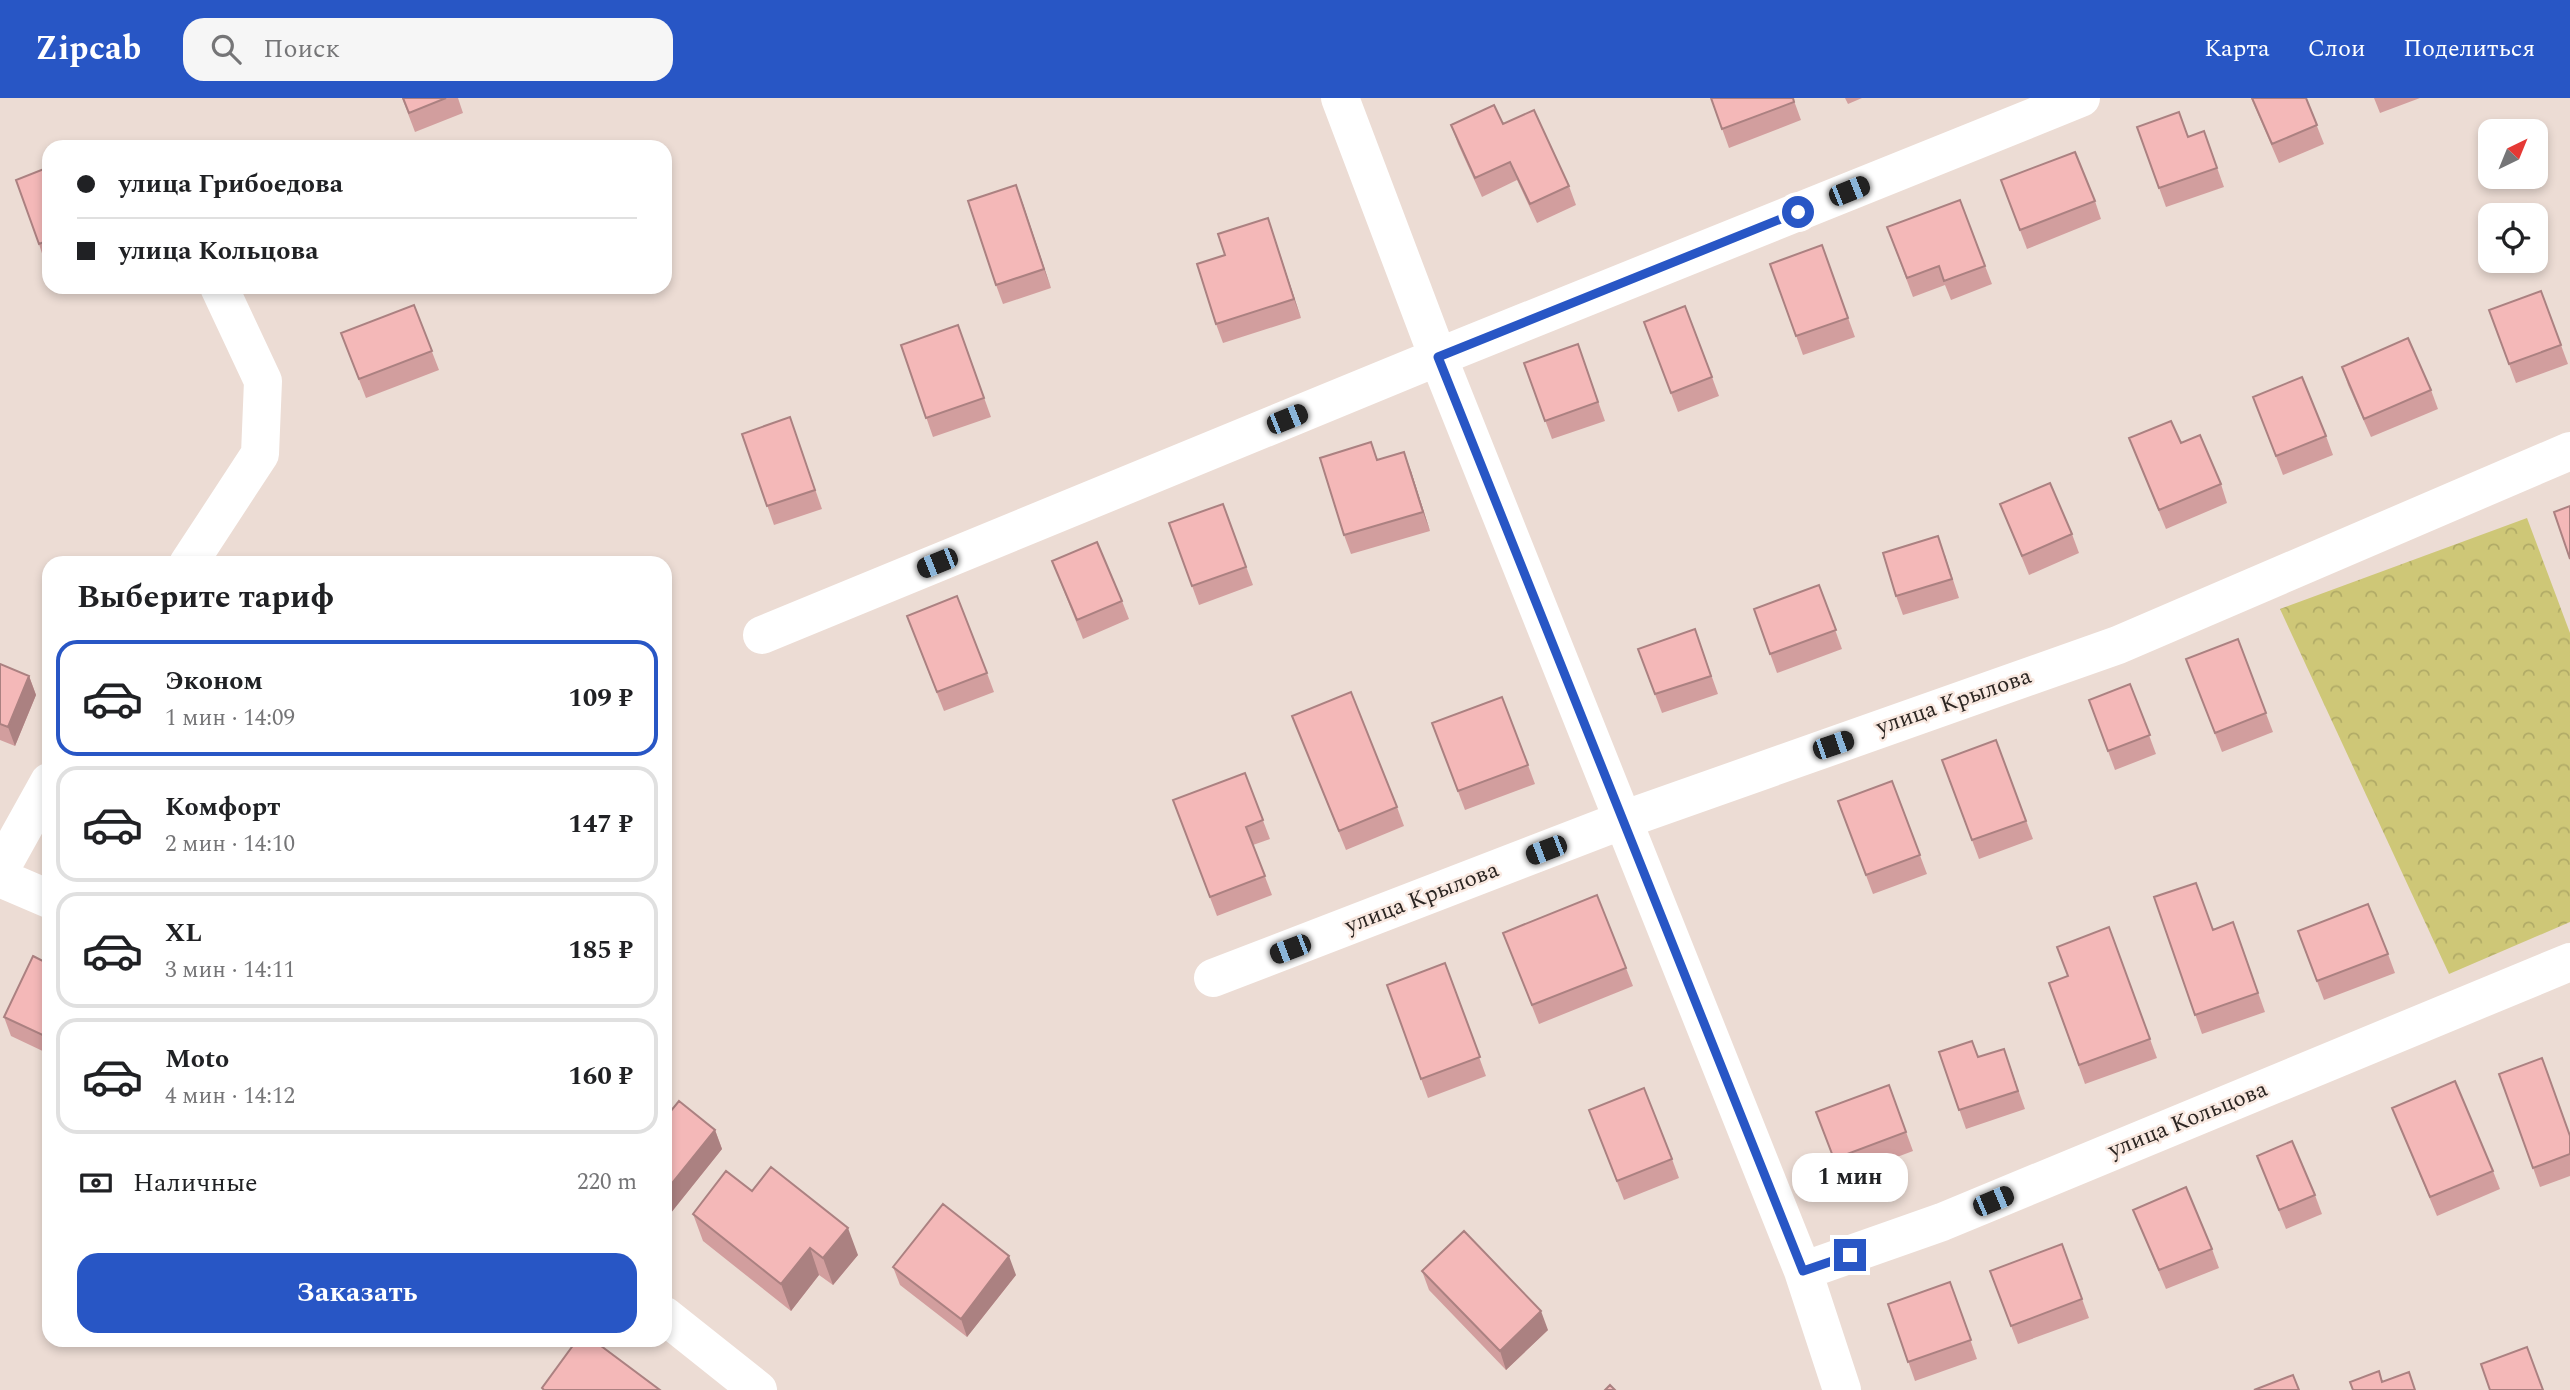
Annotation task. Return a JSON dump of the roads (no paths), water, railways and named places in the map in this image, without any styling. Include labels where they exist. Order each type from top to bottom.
[{"type":"street","points":[[1340,98],[1438,357],[1803,1271],[1842,1390]]},
{"type":"street","points":[[762,635],[1438,357],[2081,98]]},
{"type":"street","points":[[193,556],[260,454],[263,381],[222,294]]},
{"type":"street","name":"улица Крылова","points":[[1213,978],[1623,820],[2118,645],[2570,451]]},
{"type":"street","points":[[0,870],[42,795]]},
{"type":"street","points":[[0,878],[42,896]]},
{"type":"street","name":"улица Кольцова","points":[[1803,1271],[1942,1222],[2570,962]]},
{"type":"street","points":[[672,1322],[758,1390]]}]
